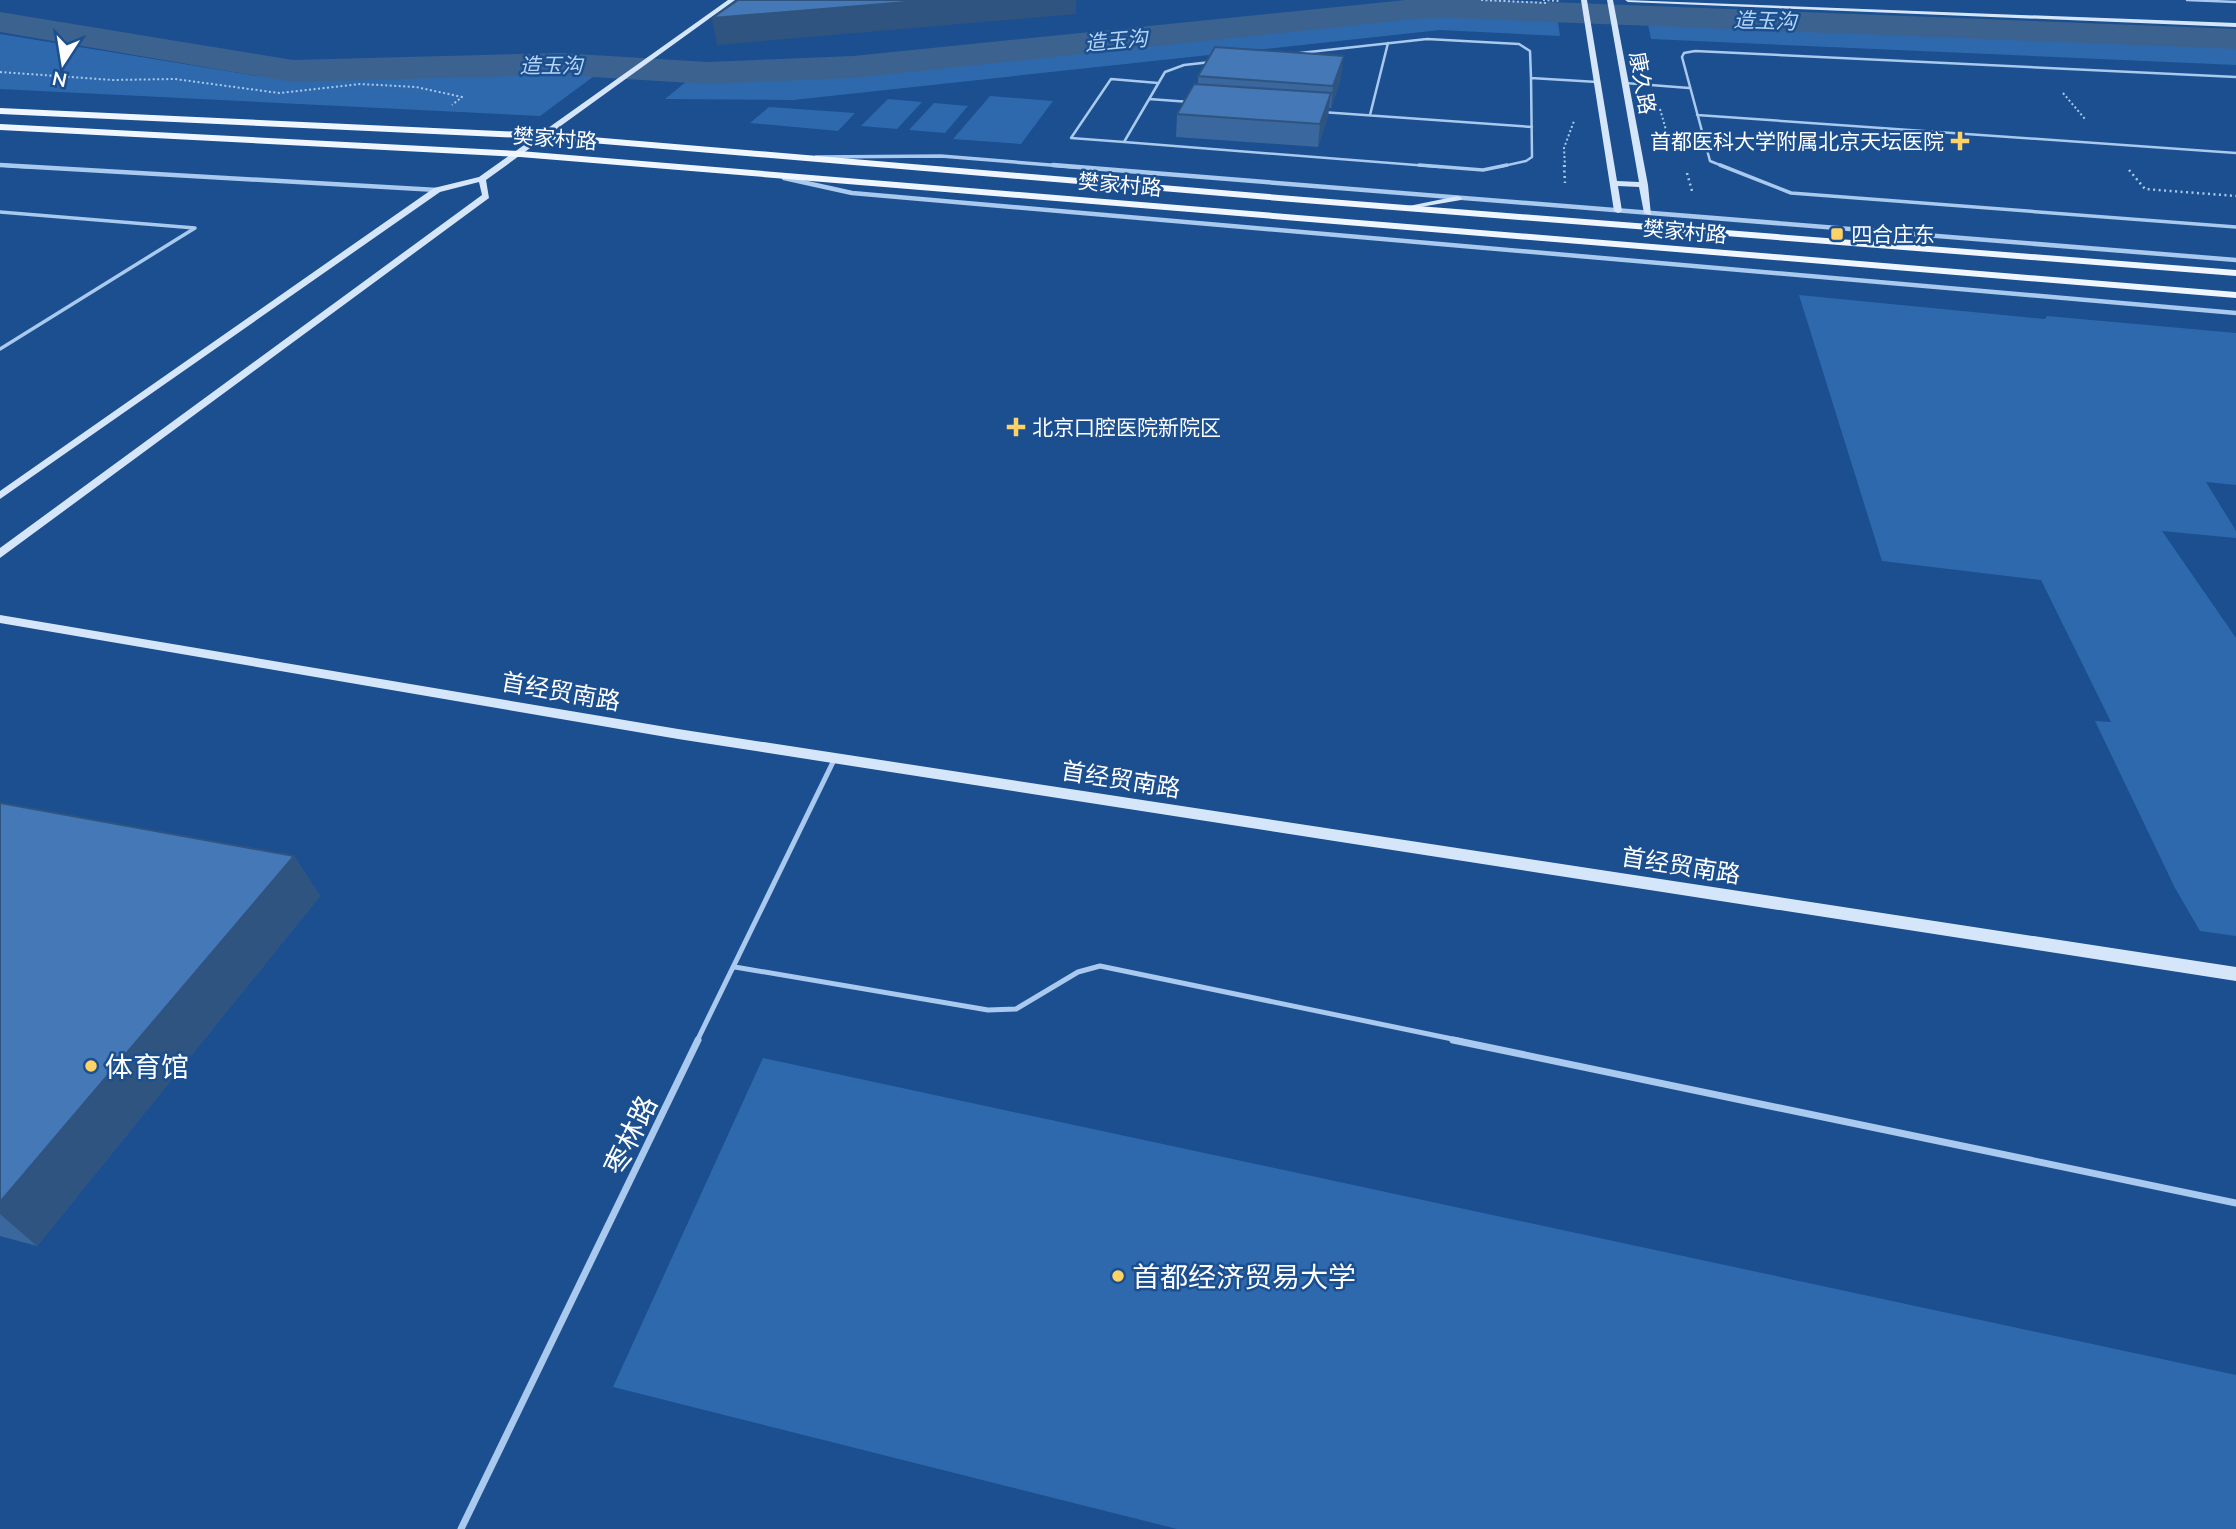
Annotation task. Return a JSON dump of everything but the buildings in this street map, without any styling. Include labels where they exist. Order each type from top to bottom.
[{"type":"main road","name":"樊家村路","points":[[0,111],[544,136],[1403,208],[2236,273]]},
{"type":"main road","name":"樊家村路","points":[[0,127],[520,154],[2236,295]]},
{"type":"street","points":[[0,165],[437,190],[482,179],[732,0]]},
{"type":"street","name":"康久路","points":[[1584,0],[1618,211]]},
{"type":"street","name":"康久路","points":[[1610,0],[1648,213]]},
{"type":"street","points":[[1628,0],[2236,25]]},
{"type":"street","points":[[1783,0],[2236,18]]},
{"type":"street","points":[[783,157],[941,156],[2236,260]]},
{"type":"street","points":[[768,174],[852,194],[2236,313]]},
{"type":"street","points":[[0,554],[486,196],[482,179]]},
{"type":"street","points":[[1614,183],[1644,185]]},
{"type":"street","points":[[0,496],[437,190]]},
{"type":"street","points":[[1403,208],[1458,198]]},
{"type":"street","name":"首经贸南路","points":[[0,619],[835,758],[2236,974]]},
{"type":"lane","points":[[2187,0],[2236,2]]},
{"type":"lane","points":[[1158,83],[1111,79],[1071,138],[1471,171],[1526,161],[1532,157],[1531,51],[1519,44],[1443,38],[1289,54]]},
{"type":"lane","points":[[1370,115],[1388,43]]},
{"type":"lane","points":[[2236,77],[1695,51],[1684,53],[1682,57],[1710,161],[1791,193],[2236,227]]},
{"type":"lane","points":[[1124,142],[1165,72],[1171,68],[1223,61]]},
{"type":"lane","points":[[1531,78],[1597,82]]},
{"type":"lane","points":[[1626,83],[1689,88]]},
{"type":"lane","points":[[1149,99],[1191,102]]},
{"type":"lane","points":[[1315,111],[1532,127]]},
{"type":"lane","points":[[1697,115],[2236,153]]},
{"type":"lane","points":[[0,212],[195,228],[0,349]]},
{"type":"lane","name":"枣林路","points":[[461,1529],[835,758]]},
{"type":"lane","points":[[735,967],[988,1010],[1016,1009],[1077,972],[1100,966],[2236,1203]]},
{"type":"path","points":[[1481,0],[1551,3],[1564,7]]},
{"type":"path","points":[[0,72],[113,80],[194,80],[269,93],[360,84],[416,87],[462,97],[449,107]]},
{"type":"path","points":[[1564,191],[1564,148],[1574,122],[1573,111]]},
{"type":"shaded area","points":[[1420,12],[1557,16],[1560,36],[1440,30],[793,100],[665,99],[692,77],[831,74]]},
{"type":"shaded area","points":[[1647,20],[2236,47],[2236,65],[1651,39]]},
{"type":"shaded area","points":[[0,34],[257,76],[533,70],[597,74],[540,116],[0,89]]},
{"type":"shaded area","points":[[990,96],[1053,101],[1021,144],[953,139]]},
{"type":"shaded area","points":[[888,99],[922,102],[897,129],[861,126]]},
{"type":"shaded area","points":[[934,103],[968,106],[945,133],[909,130]]},
{"type":"shaded area","points":[[769,107],[855,113],[838,131],[750,123]]},
{"type":"shaded area","points":[[1799,295],[2045,319],[2047,316],[2236,333],[2236,485],[2206,482],[2236,531],[2236,538],[2162,531],[2236,638],[2236,936],[2200,931],[2175,888],[2095,721],[2111,722],[2041,580],[1882,561]]},
{"type":"shaded area","points":[[763,1058],[2236,1375],[2236,1529],[1177,1529],[613,1387]]},
{"type":"waterway","name":"造玉沟","points":[[0,22],[293,71],[560,64],[708,73],[781,72],[853,67],[1415,9],[1448,8],[2236,39]]},
{"type":"place","name":"首都医科大学附属北京天坛医院","points":[[1960,141]]},
{"type":"place","name":"四合庄东","points":[[1837,234]]},
{"type":"place","name":"北京口腔医院新院区","points":[[1016,427]]},
{"type":"place","name":"体育馆","points":[[91,1066]]},
{"type":"place","name":"首都经济贸易大学","points":[[1118,1276]]}]
